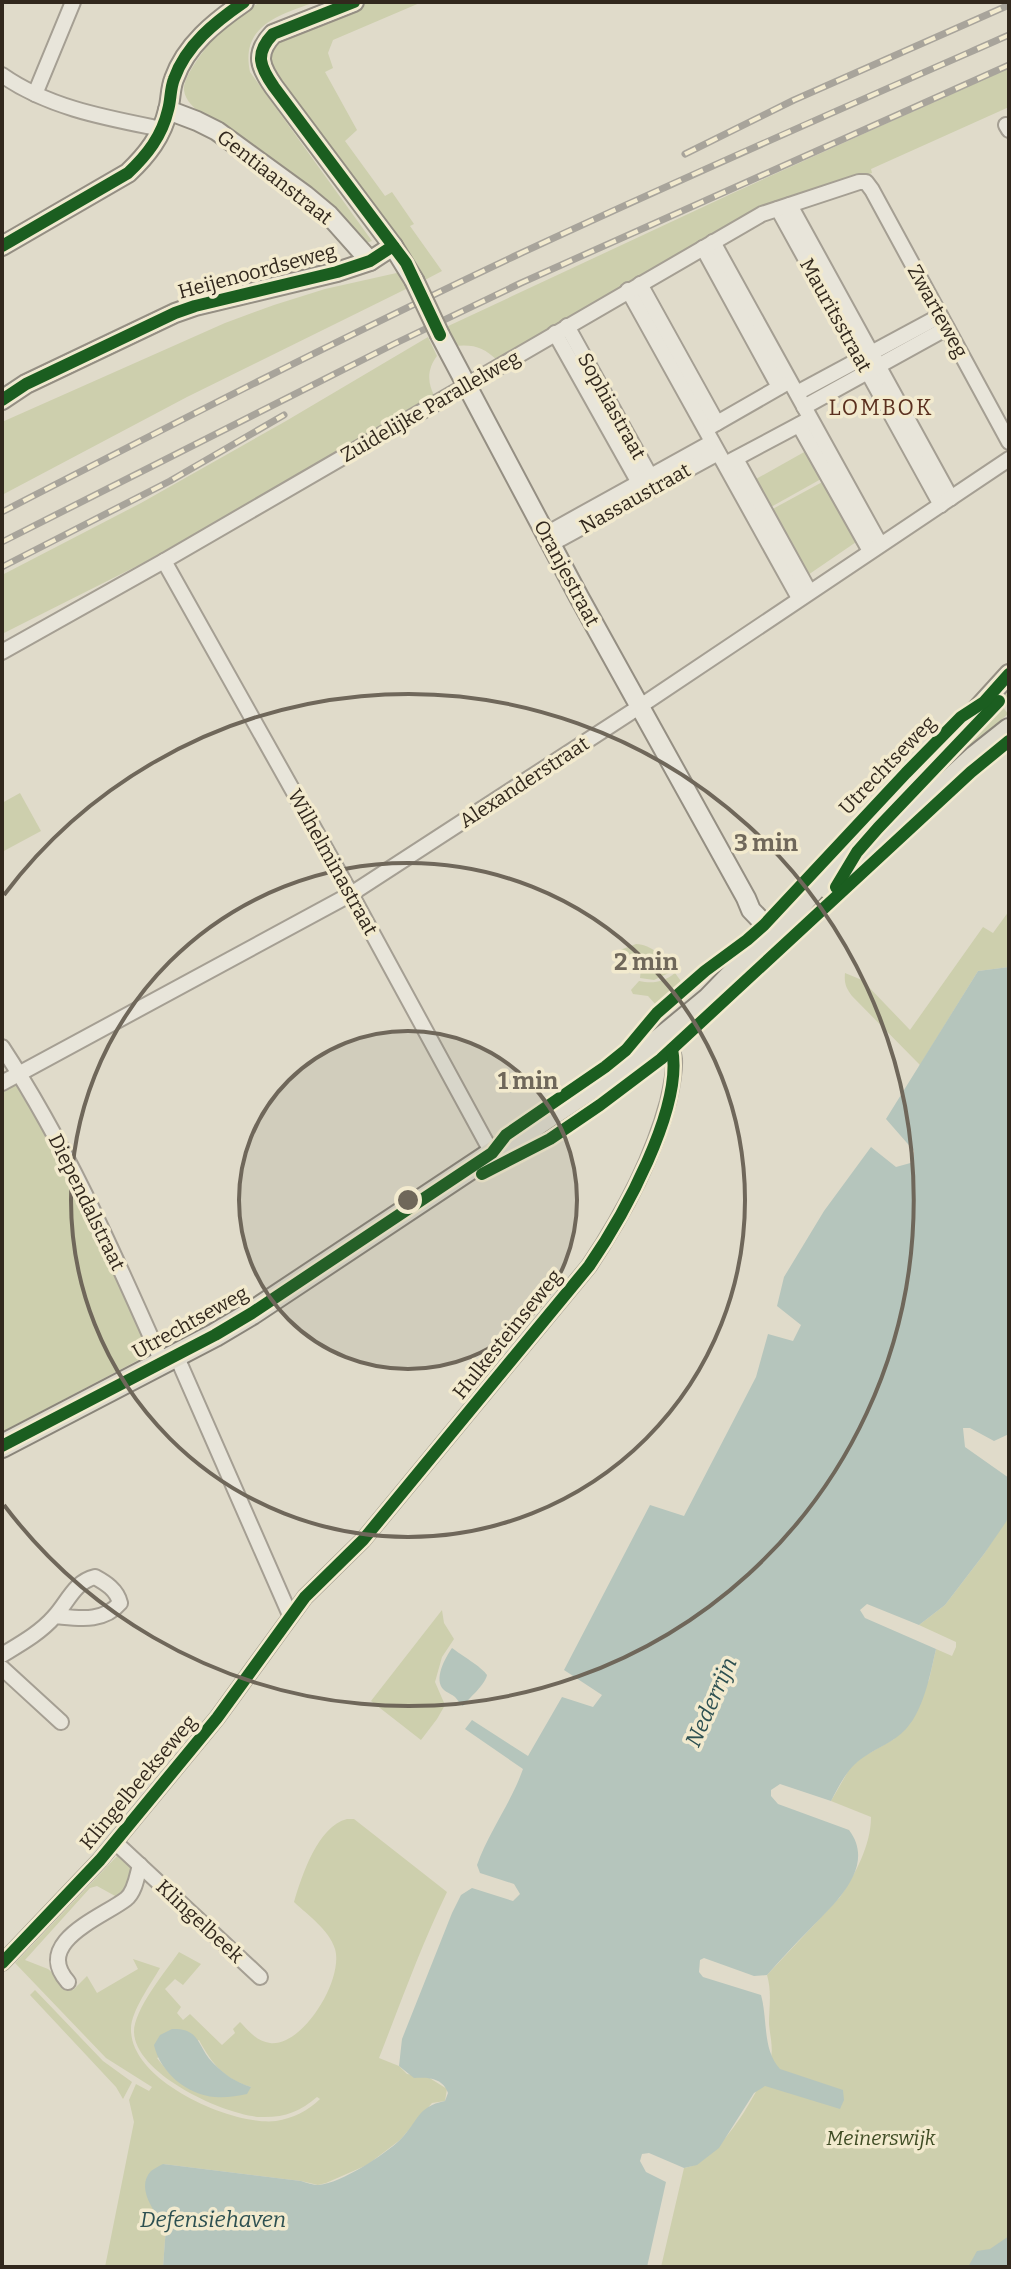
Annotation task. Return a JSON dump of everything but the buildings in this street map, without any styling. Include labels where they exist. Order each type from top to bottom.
[{"type":"main road","points":[[781,924],[874,852],[975,757],[1009,730]]},
{"type":"main road","points":[[850,848],[892,828],[925,803]]},
{"type":"main road","name":"Utrechtseweg","points":[[2,1446],[252,1313],[645,1052],[709,999],[850,848]]},
{"type":"street","points":[[35,94],[73,2]]},
{"type":"street","points":[[2,246],[128,173],[160,136],[173,80],[186,54],[204,32],[244,2]]},
{"type":"street","name":"Oranjestraat","points":[[354,2],[273,34],[262,50],[262,67],[393,246],[414,280],[466,386],[751,910],[781,924]]},
{"type":"street","points":[[2,75],[21,89],[102,117],[162,129]]},
{"type":"street","name":"Gentiaanstraat","points":[[168,110],[217,131],[305,195],[329,215],[370,261]]},
{"type":"street","name":"Zuidelijke Parallelweg","points":[[2,652],[762,214],[866,182]]},
{"type":"street","name":"Zwarteweg","points":[[866,182],[1009,442]]},
{"type":"street","name":"Mauritsstraat","points":[[784,207],[946,501]]},
{"type":"street","points":[[708,245],[875,548]]},
{"type":"street","name":"Heijenoordseweg","points":[[2,400],[26,384],[175,313],[337,272],[370,261],[393,246]]},
{"type":"street","points":[[634,287],[804,595]]},
{"type":"street","name":"Nassaustraat","points":[[549,539],[944,322]]},
{"type":"street","name":"Sophiastraat","points":[[561,330],[647,485]]},
{"type":"street","name":"Nassaustraat","points":[[719,445],[796,402]]},
{"type":"street","name":"Alexanderstraat","points":[[2,1083],[351,894],[639,707],[1009,459]]},
{"type":"street","name":"Wilhelminastraat","points":[[164,561],[492,1153]]},
{"type":"street","name":"Utrechtseweg","points":[[850,848],[1009,674]]},
{"type":"street","name":"Hulkesteinseweg","points":[[290,1615],[363,1540],[604,1244],[640,1180],[662,1123],[674,1066],[666,1035]]},
{"type":"street","name":"Diependalstraat","points":[[2,1047],[95,1214],[169,1358]]},
{"type":"street","points":[[169,1358],[290,1615]]},
{"type":"street","name":"Klingelbeekseweg","points":[[2,1963],[84,1879],[115,1842],[211,1725],[290,1615]]},
{"type":"street","points":[[2,1655],[26,1641],[55,1616]]},
{"type":"street","points":[[2,1668],[61,1722]]},
{"type":"street","name":"Klingelbeek","points":[[115,1842],[260,1977]]},
{"type":"street","name":"Klingelbeek","points":[[68,1982],[60,1973],[57,1960],[65,1942],[83,1925],[127,1898],[140,1865]]},
{"type":"green space","points":[[260,2],[315,2],[276,17],[257,33],[248,56],[250,72],[372,241],[366,243],[202,115],[186,98],[184,90],[188,76],[206,48],[228,24]]},
{"type":"green space","points":[[370,2],[422,2],[333,40],[328,53],[333,68],[325,72],[357,130],[345,141],[385,196],[392,192],[414,224],[410,226],[442,271],[423,281],[269,71],[271,52],[284,37]]},
{"type":"green space","points":[[1009,68],[1009,107],[871,169],[872,173],[738,220],[498,361],[478,348],[453,346],[444,328],[733,193]]},
{"type":"green space","points":[[401,272],[408,288],[187,397],[2,495],[2,422],[225,323],[325,289]]},
{"type":"green space","points":[[428,337],[437,356],[429,376],[435,397],[143,563],[2,634],[2,575],[141,503]]},
{"type":"green space","points":[[806,451],[821,479],[771,507],[756,479]]},
{"type":"green space","points":[[826,480],[859,540],[805,577],[769,511]]},
{"type":"green space","points":[[1009,690],[1009,702],[1003,707],[1008,714],[890,818],[966,739]]},
{"type":"green space","points":[[20,793],[41,831],[2,852],[2,803]]},
{"type":"green space","points":[[1009,911],[1009,967],[978,971],[920,1065],[847,988],[845,973],[862,980],[910,1030],[983,927],[993,933]]},
{"type":"green space","points":[[636,944],[652,949],[673,971],[654,980],[640,978],[637,957],[629,961],[620,950]]},
{"type":"green space","points":[[675,973],[683,984],[657,1006],[648,996],[633,994],[631,990],[639,981],[658,982]]},
{"type":"green space","points":[[15,1082],[19,1083],[91,1216],[150,1349],[146,1356],[2,1432],[2,1090]]},
{"type":"green space","name":"Meinerswijk","points":[[1009,1514],[1009,2267],[661,2267],[684,2168],[697,2164],[710,2154],[736,2125],[770,2061],[772,2048],[767,1975],[840,1897],[865,1849],[871,1817],[831,1801],[850,1768],[894,1739],[929,1680],[936,1649],[952,1656],[956,1642],[919,1625],[945,1605],[984,1554]]},
{"type":"green space","points":[[442,1610],[444,1623],[454,1639],[442,1657],[435,1682],[445,1705],[421,1740],[371,1701]]},
{"type":"green space","points":[[354,1819],[447,1892],[379,2058],[399,2066],[407,2074],[428,2077],[447,2089],[445,2101],[432,2103],[400,2140],[367,2165],[318,2185],[163,2164],[155,2214],[166,2227],[163,2267],[105,2267],[134,2122],[129,2100],[136,2084],[149,2091],[152,2087],[106,2058],[15,1963],[118,1855],[133,1871],[124,1894],[117,1897],[97,1886],[90,1888],[25,1960],[48,1969],[73,1990],[87,1976],[97,1993],[138,1969],[133,1959],[160,1968],[138,2006],[131,2029],[135,2048],[147,2066],[165,2082],[211,2108],[257,2121],[276,2121],[294,2116],[320,2099],[317,2097],[291,2113],[260,2117],[225,2109],[184,2090],[149,2063],[138,2048],[135,2023],[145,2002],[179,1952],[201,1964],[183,1985],[175,1979],[165,1989],[181,2007],[177,2013],[183,2020],[190,2014],[222,2045],[235,2033],[233,2029],[240,2022],[257,2038],[270,2043],[283,2041],[307,2023],[327,1993],[336,1962],[335,1949],[323,1929],[294,1902],[313,1853],[337,1823]],"holes":[[[199,2040],[226,2075],[251,2087],[209,2092],[188,2087],[168,2072],[157,2058]]]},
{"type":"green space","points":[[35,1990],[103,2061],[132,2082],[123,2099],[116,2087],[30,1995]]},
{"type":"water","points":[[1009,967],[1009,1434],[994,1441],[970,1428],[963,1428],[965,1447],[1009,1478],[1009,1514],[984,1554],[945,1605],[919,1625],[867,1604],[860,1610],[865,1618],[936,1649],[922,1702],[906,1729],[858,1761],[831,1801],[780,1784],[771,1790],[771,1796],[778,1804],[849,1830],[858,1858],[849,1884],[767,1975],[754,1976],[704,1958],[700,1960],[699,1972],[703,1977],[761,1995],[768,2043],[774,2061],[780,2069],[843,2090],[844,2100],[840,2109],[765,2086],[754,2093],[719,2148],[697,2165],[684,2168],[649,2153],[642,2154],[640,2161],[646,2172],[666,2182],[647,2267],[163,2267],[166,2227],[148,2200],[145,2185],[151,2171],[156,2168],[163,2164],[314,2185],[328,2183],[350,2174],[384,2153],[400,2140],[423,2111],[445,2101],[448,2093],[443,2084],[430,2078],[414,2078],[399,2066],[402,2039],[461,1895],[472,1888],[513,1901],[520,1894],[514,1884],[480,1873],[477,1865],[523,1769],[465,1729],[472,1720],[528,1756],[562,1697],[593,1707],[602,1695],[564,1670],[650,1505],[684,1516],[756,1377],[768,1334],[793,1341],[801,1325],[777,1306],[784,1277],[824,1211],[871,1147],[896,1167],[914,1162],[914,1151],[886,1119],[978,971]]},
{"type":"water","points":[[452,1648],[487,1675],[463,1706],[444,1690],[440,1681],[443,1663]]},
{"type":"water","points":[[172,2029],[193,2035],[217,2067],[251,2087],[247,2094],[215,2097],[194,2092],[176,2080],[162,2064],[154,2045],[160,2035]]},
{"type":"water","points":[[1009,2236],[1009,2267],[968,2267],[977,2251],[990,2249]]},
{"type":"railway","points":[[685,154],[794,100],[1009,5]]},
{"type":"railway","points":[[2,512],[323,349],[517,255],[1009,35]]},
{"type":"railway","points":[[2,542],[521,283],[1009,65]]},
{"type":"railway","points":[[2,567],[170,481],[284,415]]},
{"type":"cycle path","points":[[2,246],[135,166],[162,128],[173,83],[186,55],[212,26],[244,2]]},
{"type":"cycle path","points":[[354,2],[273,34],[263,48],[261,60],[274,87],[406,263],[440,335]]},
{"type":"cycle path","points":[[2,400],[26,384],[175,313],[337,272],[370,261],[393,246]]},
{"type":"cycle path","points":[[2,1446],[252,1313],[492,1153],[506,1135],[605,1067],[626,1050],[657,1013],[764,925],[906,773],[961,717],[984,702],[1009,674]]},
{"type":"cycle path","points":[[836,887],[857,852],[878,828],[999,701]]},
{"type":"cycle path","points":[[482,1174],[550,1139],[661,1059],[971,772],[1009,741]]},
{"type":"cycle path","points":[[2,1963],[100,1860],[217,1718],[305,1597],[363,1540],[589,1266],[633,1192],[660,1131],[669,1101],[672,1049]]},
{"type":"district","name":"LOMBOK","points":[[881,407]]},
{"type":"water label","name":"Nederrijn","points":[[711,1702]]},
{"type":"water label","name":"Defensiehaven","points":[[213,2219]]}]
